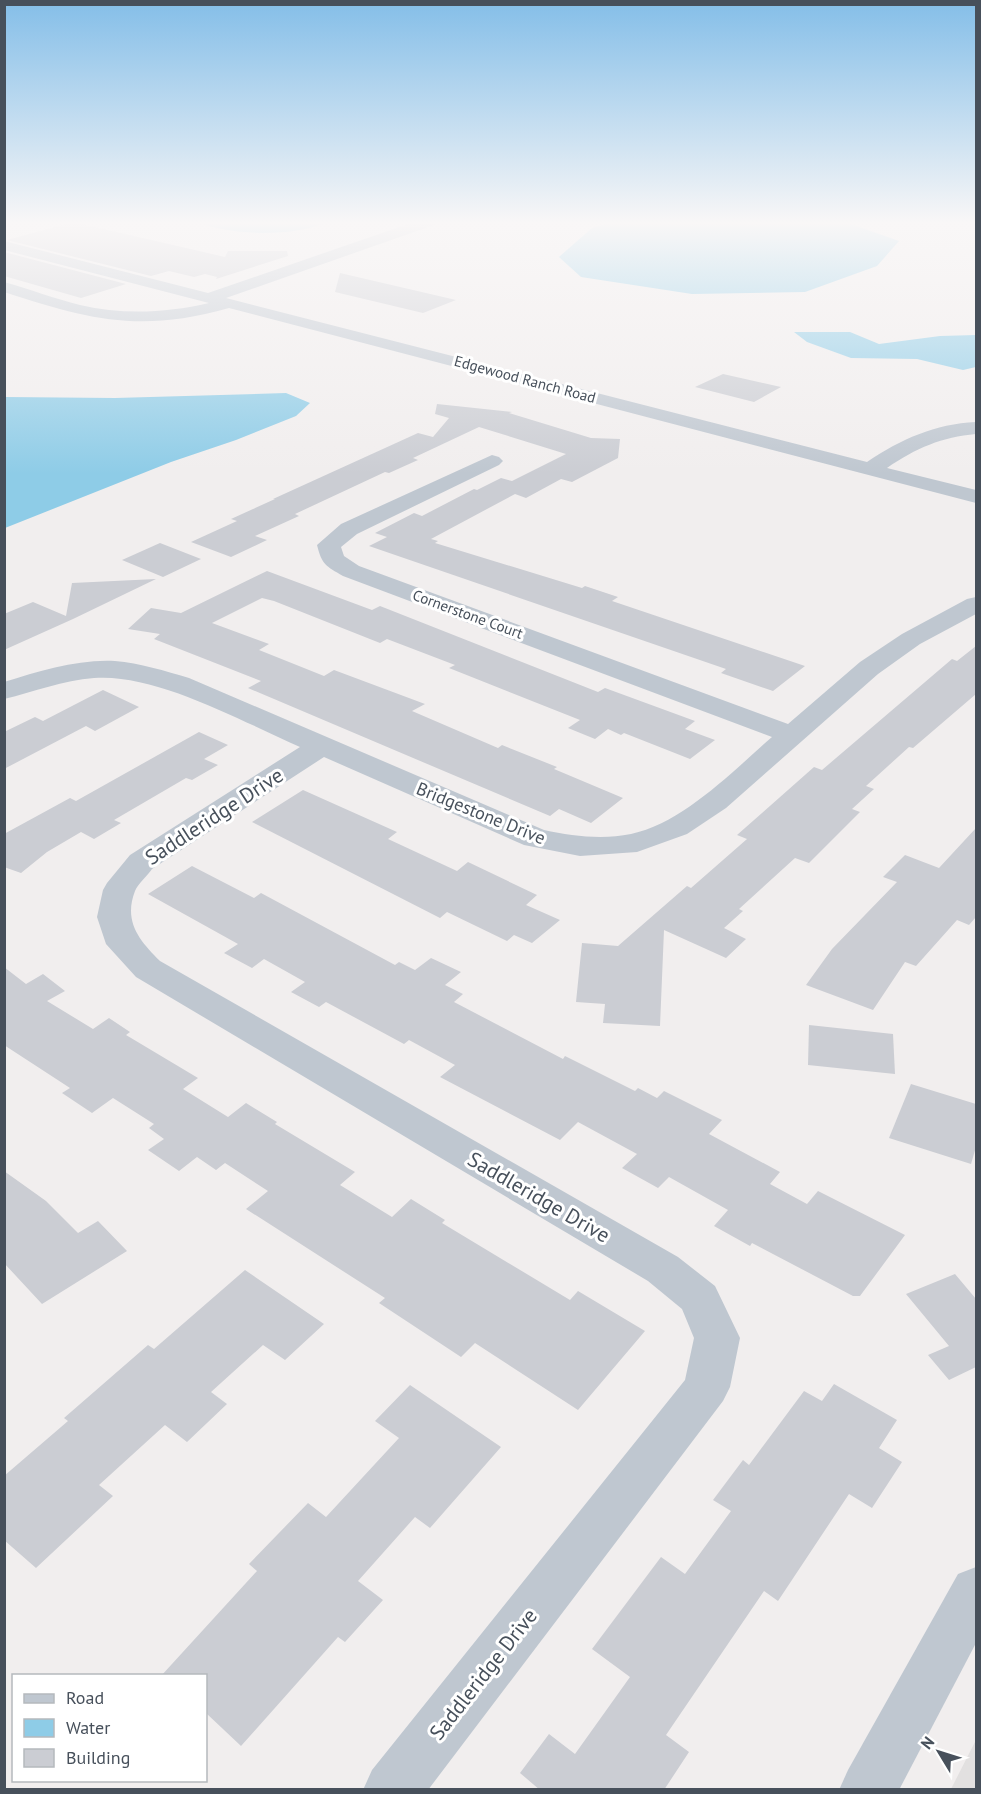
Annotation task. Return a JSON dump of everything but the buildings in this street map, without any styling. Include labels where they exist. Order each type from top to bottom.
[{"type":"street","points":[[69,306],[91,312],[131,318],[196,312],[220,306]]},
{"type":"street","name":"Edgewood Ranch Road","points":[[241,306],[976,497]]},
{"type":"street","points":[[871,469],[920,438],[951,429],[976,428]]},
{"type":"street","name":"Cornerstone Court","points":[[492,461],[349,529],[329,545],[333,560],[351,571],[792,735]]},
{"type":"street","name":"Bridgestone Drive","points":[[4,691],[50,678],[105,669],[147,674],[179,684],[535,838],[580,847],[637,843],[676,827],[715,802],[878,662],[911,639],[976,604]]},
{"type":"street","name":"Saddleridge Drive","points":[[322,746],[141,861],[119,890],[114,917],[123,944],[148,969],[663,1269],[699,1298],[717,1338],[707,1387],[392,1790]]},
{"type":"street","points":[[868,1790],[970,1621]]},
{"type":"shaded area","points":[[976,1740],[976,1789],[951,1789]]},
{"type":"water","points":[[794,332],[850,332],[879,344],[940,336],[976,335],[976,367],[963,370],[917,359],[851,358],[807,342]]},
{"type":"water","points":[[286,393],[310,403],[296,416],[236,440],[171,462],[5,528],[5,397],[115,398]]}]
